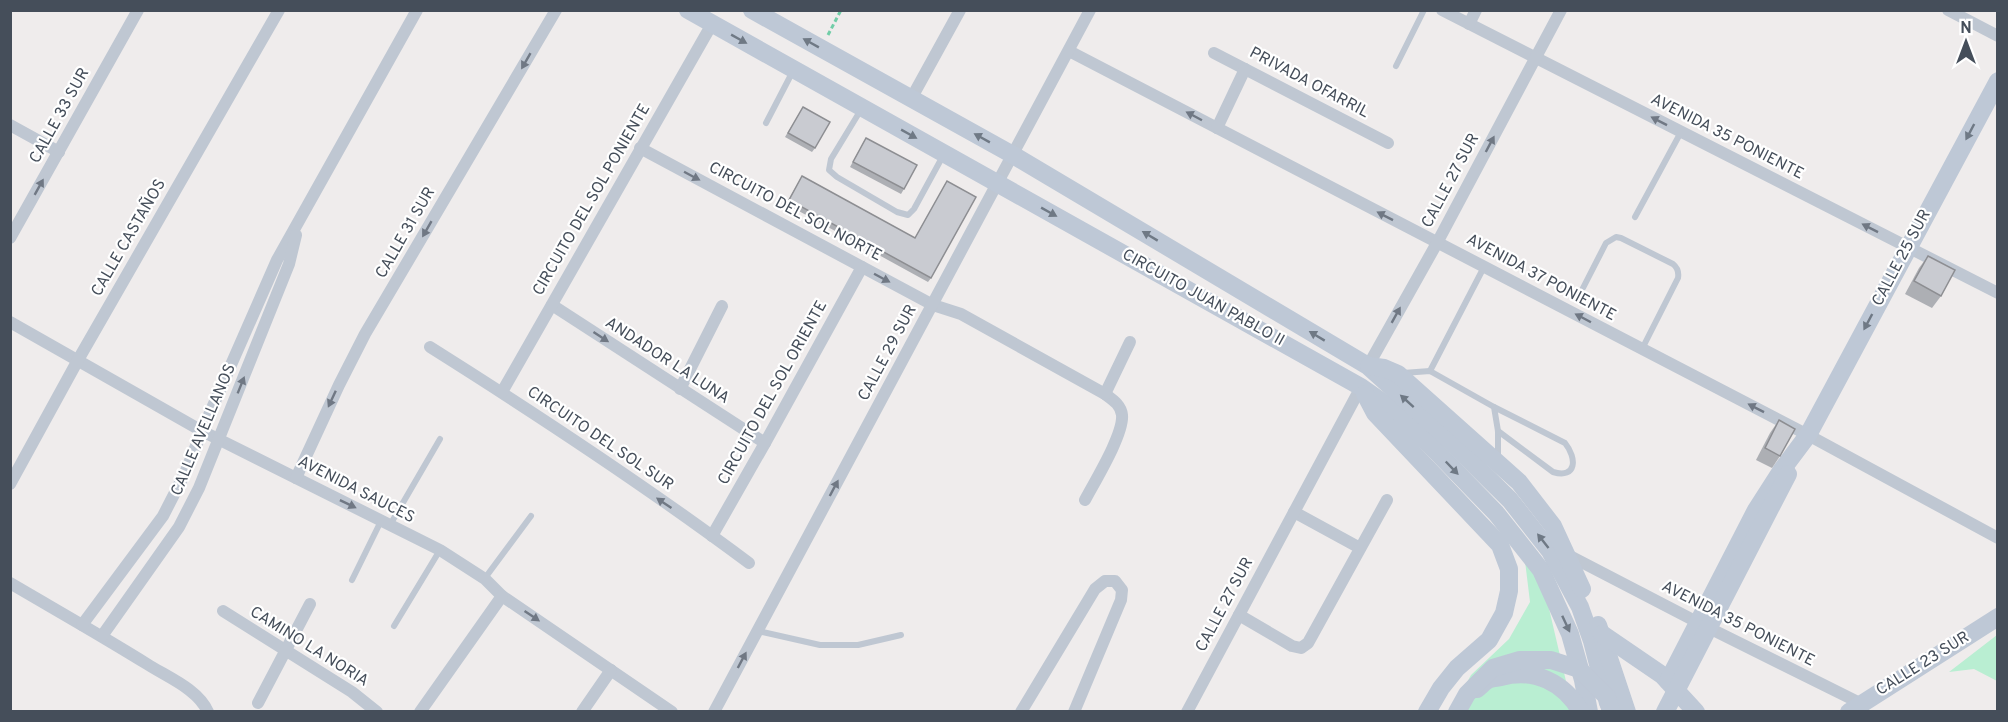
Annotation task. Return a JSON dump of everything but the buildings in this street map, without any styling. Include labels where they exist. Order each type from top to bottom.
[{"type":"main road","name":"CIRCUITO JUAN PABLO II","points":[[688,10],[1361,387],[1388,406],[1488,504],[1541,570],[1570,634],[1589,711]]},
{"type":"main road","name":"CIRCUITO JUAN PABLO II","points":[[752,10],[1013,155],[1368,366],[1439,430],[1510,500],[1550,551],[1580,607],[1611,711]]},
{"type":"main road","name":"CALLE 25 SUR","points":[[1674,687],[1706,626],[1795,477],[1808,435],[1998,81]]},
{"type":"main road","points":[[1368,366],[1384,368],[1398,374],[1519,483],[1553,526],[1602,634],[1627,711]]},
{"type":"main road","points":[[1361,387],[1375,413],[1500,545],[1509,569],[1509,591],[1504,613],[1489,640],[1457,668],[1427,711]]},
{"type":"main road","points":[[1665,711],[1808,435]]},
{"type":"main road","name":"CALLE 23 SUR","points":[[1860,708],[1998,617]]},
{"type":"main road","points":[[1602,634],[1662,675],[1696,711]]},
{"type":"main road","points":[[1456,711],[1467,694],[1493,668],[1520,660],[1551,660],[1579,669],[1607,697],[1611,711]]},
{"type":"main road","points":[[1456,711],[1458,706],[1488,680],[1514,673],[1539,676],[1562,689],[1581,711]]},
{"type":"street","name":"CALLE 33 SUR","points":[[10,238],[138,10]]},
{"type":"street","name":"CALLE CASTAÑOS","points":[[10,484],[78,360],[279,10]]},
{"type":"street","name":"CALLE AVELLANOS","points":[[82,625],[163,516],[185,473],[277,260],[417,10]]},
{"type":"street","name":"CALLE 31 SUR","points":[[296,478],[365,334],[556,10]]},
{"type":"street","points":[[911,99],[960,10]]},
{"type":"street","name":"CALLE 29 SUR","points":[[714,711],[1090,10]]},
{"type":"street","name":"AVENIDA 35 PONIENTE","points":[[1443,10],[1998,293]]},
{"type":"street","points":[[1469,24],[1476,10]]},
{"type":"street","name":"CALLE 27 SUR","points":[[1368,366],[1437,243],[1561,10]]},
{"type":"street","points":[[1948,10],[1998,36]]},
{"type":"street","name":"CIRCUITO DEL SOL PONIENTE","points":[[502,392],[712,24]]},
{"type":"street","name":"AVENIDA 37 PONIENTE","points":[[1069,51],[1808,435],[1998,538]]},
{"type":"street","name":"PRIVADA OFARRIL","points":[[1214,53],[1388,143]]},
{"type":"street","points":[[1217,128],[1245,69]]},
{"type":"street","points":[[10,125],[59,152]]},
{"type":"street","name":"CIRCUITO DEL SOL NORTE","points":[[640,148],[933,305],[961,314],[1105,394]]},
{"type":"street","name":"CALLE AVELLANOS","points":[[102,636],[179,527],[199,488],[289,264],[300,220]]},
{"type":"street","name":"CIRCUITO DEL SOL ORIENTE","points":[[712,536],[862,267]]},
{"type":"street","name":"ANDADOR LA LUNA","points":[[552,305],[765,443]]},
{"type":"street","points":[[680,389],[722,306]]},
{"type":"street","name":"AVENIDA SAUCES","points":[[10,321],[202,430],[440,550],[484,579],[502,596],[672,711]]},
{"type":"street","points":[[1085,500],[1121,430],[1122,415],[1118,404],[1105,394],[1130,342]]},
{"type":"street","name":"CIRCUITO DEL SOL SUR","points":[[430,347],[502,392],[748,563]]},
{"type":"street","name":"CALLE 27 SUR","points":[[1187,711],[1361,387]]},
{"type":"street","points":[[1239,615],[1292,646],[1301,648],[1308,643],[1387,500]]},
{"type":"street","points":[[1294,512],[1360,548]]},
{"type":"street","name":"AVENIDA 35 PONIENTE","points":[[1568,555],[1860,708]]},
{"type":"street","points":[[1021,711],[1095,589],[1105,581],[1115,581],[1122,590],[1121,600],[1074,711]]},
{"type":"street","points":[[10,584],[102,636],[193,693],[208,711]]},
{"type":"street","points":[[420,711],[502,596]]},
{"type":"street","points":[[258,703],[310,604]]},
{"type":"street","name":"CAMINO LA NORIA","points":[[223,611],[377,711]]},
{"type":"street","points":[[582,711],[611,670]]},
{"type":"lane","points":[[1396,66],[1424,10]]},
{"type":"lane","points":[[766,123],[784,84],[794,70]]},
{"type":"lane","points":[[862,108],[831,159],[829,170],[897,212],[908,215],[914,208],[944,154]]},
{"type":"lane","points":[[1635,217],[1681,132]]},
{"type":"lane","points":[[1583,288],[1606,243],[1616,237],[1662,258],[1677,268],[1678,279],[1642,349]]},
{"type":"lane","points":[[1430,370],[1484,267]]},
{"type":"lane","points":[[1398,374],[1430,370],[1494,407],[1565,443],[1572,451],[1574,463],[1570,471],[1561,474],[1553,472],[1498,430]]},
{"type":"lane","points":[[1494,407],[1498,430],[1498,464]]},
{"type":"lane","points":[[352,580],[385,523],[440,439]]},
{"type":"lane","points":[[484,579],[531,516]]},
{"type":"lane","points":[[394,626],[440,550]]},
{"type":"lane","points":[[758,631],[820,645],[858,645],[901,635]]},
{"type":"path","points":[[831,29],[841,10]]},
{"type":"green space","points":[[1525,561],[1543,583],[1573,711],[1451,712],[1471,675],[1509,639],[1530,602]]},
{"type":"green space","points":[[1997,635],[1997,681],[1974,669],[1949,672]]}]
